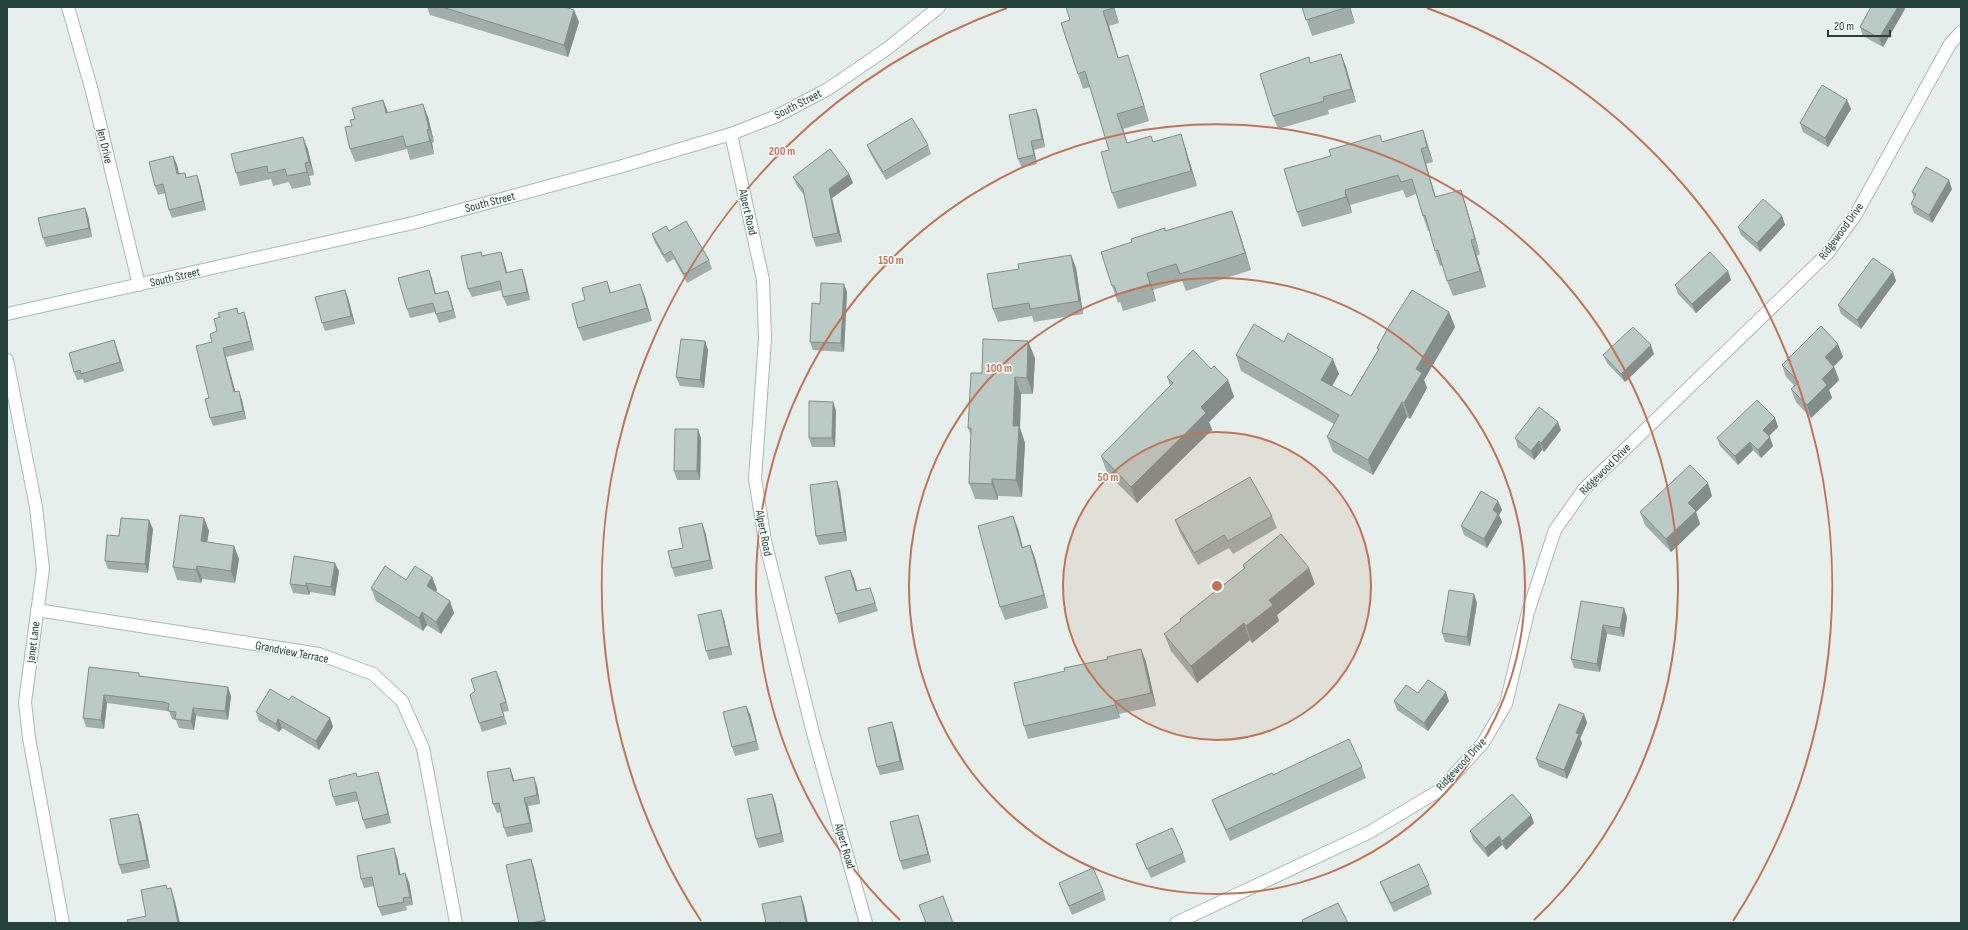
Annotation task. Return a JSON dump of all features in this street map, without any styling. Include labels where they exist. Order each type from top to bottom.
[{"type":"street","name":"Jen Drive","points":[[68,7],[92,91],[138,285]]},
{"type":"street","name":"South Street","points":[[7,314],[413,223],[619,167],[730,134],[777,116],[828,89],[888,48],[939,7]]},
{"type":"street","name":"Ridgewood Drive","points":[[1176,923],[1370,832],[1440,790],[1483,743],[1506,704],[1528,612],[1555,530],[1584,489],[1828,254],[1856,216],[1950,44],[1961,32]]},
{"type":"street","name":"Alpert Road","points":[[730,134],[763,280],[765,339],[755,479],[765,541],[813,733],[866,923]]},
{"type":"street","name":"Janet Lane","points":[[7,360],[36,507],[43,569],[25,702],[28,738],[63,923]]},
{"type":"street","name":"Grandview Terrace","points":[[37,610],[319,654],[373,674],[402,701],[423,748],[456,923]]},
{"type":"building","points":[[442,7],[565,7],[574,10],[564,45]]},
{"type":"building","points":[[1066,7],[1113,7],[1103,11],[1118,58],[1128,55],[1144,106],[1117,114],[1127,143],[1151,136],[1153,142],[1181,134],[1191,171],[1112,193],[1101,152],[1109,150],[1085,71],[1078,74],[1061,23],[1070,20]]},
{"type":"building","points":[[1302,7],[1348,7],[1306,20]]},
{"type":"building","points":[[1871,7],[1898,7],[1879,38],[1860,27]]},
{"type":"building","points":[[1341,54],[1351,89],[1323,97],[1324,101],[1273,116],[1260,74],[1309,57],[1310,63]]},
{"type":"building","points":[[1822,85],[1847,100],[1825,138],[1800,123]]},
{"type":"building","points":[[383,100],[386,113],[423,104],[429,129],[427,130],[430,141],[406,147],[403,136],[350,149],[345,127],[352,126],[350,120],[355,119],[352,108]]},
{"type":"building","points":[[1036,109],[1042,139],[1031,141],[1034,155],[1018,159],[1009,115]]},
{"type":"building","points":[[912,118],[928,145],[883,172],[867,145]]},
{"type":"building","points":[[1423,130],[1427,147],[1421,149],[1435,197],[1461,190],[1475,239],[1471,240],[1480,271],[1447,281],[1438,250],[1435,251],[1425,215],[1423,216],[1412,179],[1401,182],[1398,175],[1345,190],[1346,197],[1297,212],[1284,169],[1331,156],[1329,150],[1380,135],[1382,142]]},
{"type":"building","points":[[303,137],[309,162],[305,163],[307,172],[287,176],[285,169],[268,173],[267,166],[236,173],[231,154]]},
{"type":"building","points":[[830,149],[849,174],[829,189],[838,233],[813,238],[803,189],[793,177]]},
{"type":"building","points":[[173,156],[177,174],[185,173],[186,178],[197,175],[203,201],[169,210],[163,184],[155,186],[149,162]]},
{"type":"building","points":[[1926,167],[1949,180],[1929,215],[1911,204],[1916,194],[1912,192]]},
{"type":"building","points":[[1763,199],[1782,216],[1757,243],[1738,227]]},
{"type":"building","points":[[85,208],[89,228],[43,238],[38,218]]},
{"type":"building","points":[[1232,211],[1245,253],[1180,274],[1176,264],[1147,273],[1150,284],[1117,294],[1114,285],[1112,286],[1101,252],[1132,242],[1131,239],[1165,228],[1165,231]]},
{"type":"building","points":[[686,221],[709,260],[684,274],[671,251],[664,255],[652,234],[666,226],[669,231]]},
{"type":"building","points":[[481,252],[482,256],[501,252],[506,273],[522,269],[527,292],[503,297],[500,281],[468,289],[461,256]]},
{"type":"building","points":[[1710,252],[1728,271],[1692,304],[1675,285]]},
{"type":"building","points":[[1071,255],[1079,301],[1030,309],[1029,303],[993,309],[987,274],[1019,269],[1018,264]]},
{"type":"building","points":[[1873,258],[1893,272],[1857,320],[1838,305]]},
{"type":"building","points":[[429,270],[435,294],[448,291],[453,310],[436,314],[433,303],[407,309],[398,278]]},
{"type":"building","points":[[607,281],[610,293],[640,284],[647,308],[578,328],[572,304],[585,300],[582,288]]},
{"type":"building","points":[[821,283],[844,284],[841,343],[810,342],[812,303],[820,304]]},
{"type":"building","points":[[345,290],[351,316],[322,323],[315,297]]},
{"type":"building","points":[[1412,290],[1449,312],[1416,369],[1422,373],[1404,403],[1402,402],[1368,460],[1327,437],[1339,415],[1236,355],[1254,324],[1284,342],[1288,333],[1333,359],[1321,380],[1351,396],[1379,349],[1377,348],[1388,328]]},
{"type":"building","points":[[237,308],[238,314],[244,312],[251,341],[223,348],[234,392],[239,391],[243,411],[210,418],[205,399],[209,398],[196,346],[212,342],[210,334],[217,331],[214,319],[220,317],[218,313]]},
{"type":"building","points":[[1821,326],[1838,344],[1825,357],[1834,367],[1822,379],[1827,385],[1807,405],[1791,389],[1799,382],[1782,365]]},
{"type":"building","points":[[1633,327],[1651,345],[1621,374],[1603,355]]},
{"type":"building","points":[[681,339],[705,341],[700,380],[676,377]]},
{"type":"building","points":[[983,339],[1028,341],[1027,378],[1015,377],[1013,426],[1019,426],[1016,480],[992,479],[992,484],[969,483],[971,428],[968,428],[971,373],[982,373]]},
{"type":"building","points":[[114,340],[120,362],[81,374],[80,370],[74,372],[69,353]]},
{"type":"building","points":[[1193,350],[1211,369],[1214,366],[1228,380],[1201,407],[1206,413],[1131,487],[1101,456],[1173,383],[1167,377]]},
{"type":"building","points":[[1757,400],[1775,418],[1763,430],[1770,437],[1758,450],[1750,442],[1735,456],[1717,438]]},
{"type":"building","points":[[809,401],[833,402],[832,438],[809,438]]},
{"type":"building","points":[[1539,407],[1558,422],[1541,443],[1539,441],[1531,451],[1515,438]]},
{"type":"building","points":[[675,429],[698,429],[697,471],[674,471]]},
{"type":"building","points":[[1690,465],[1708,483],[1688,503],[1696,511],[1666,539],[1640,512]]},
{"type":"building","points":[[1250,477],[1272,516],[1228,541],[1224,535],[1194,553],[1175,520]]},
{"type":"building","points":[[837,481],[844,532],[816,536],[810,485]]},
{"type":"building","points":[[1481,491],[1498,501],[1493,510],[1498,514],[1484,539],[1461,526]]},
{"type":"building","points":[[180,515],[204,518],[201,541],[234,546],[231,571],[197,566],[196,570],[173,567]]},
{"type":"building","points":[[1013,516],[1022,548],[1030,545],[1044,595],[1000,607],[978,526]]},
{"type":"building","points":[[121,518],[149,520],[145,564],[105,561],[107,535],[119,536]]},
{"type":"building","points":[[702,523],[710,560],[672,568],[668,551],[683,548],[679,528]]},
{"type":"building","points":[[1281,534],[1309,568],[1269,600],[1273,605],[1246,626],[1244,623],[1191,666],[1164,634],[1181,621],[1180,619],[1245,568],[1243,565]]},
{"type":"building","points":[[294,556],[335,563],[331,587],[306,583],[306,586],[290,584]]},
{"type":"building","points":[[385,566],[406,580],[415,566],[432,577],[427,586],[450,601],[436,622],[422,612],[419,618],[371,588]]},
{"type":"building","points":[[850,570],[856,591],[870,588],[875,603],[836,614],[825,577]]},
{"type":"building","points":[[1449,590],[1474,594],[1467,637],[1442,633]]},
{"type":"building","points":[[1581,601],[1624,608],[1620,628],[1603,625],[1597,664],[1571,659]]},
{"type":"building","points":[[721,610],[729,646],[706,651],[698,615]]},
{"type":"building","points":[[1141,649],[1151,693],[1115,701],[1115,705],[1024,726],[1014,683],[1065,671],[1064,668],[1108,659],[1107,657]]},
{"type":"building","points":[[89,667],[139,673],[139,676],[228,687],[225,711],[193,708],[191,721],[175,719],[176,712],[168,711],[169,704],[164,702],[104,695],[101,720],[83,718]]},
{"type":"building","points":[[496,671],[506,702],[500,704],[504,716],[479,723],[470,695],[475,691],[471,679]]},
{"type":"building","points":[[1428,680],[1446,692],[1424,723],[1394,701],[1406,685],[1418,693]]},
{"type":"building","points":[[270,689],[289,700],[292,696],[330,718],[316,741],[278,719],[276,724],[256,712]]},
{"type":"building","points":[[1559,704],[1584,714],[1576,733],[1579,734],[1564,770],[1536,759]]},
{"type":"building","points":[[746,706],[756,741],[732,747],[723,712]]},
{"type":"building","points":[[892,722],[900,761],[877,767],[868,728]]},
{"type":"building","points":[[1349,739],[1362,767],[1226,830],[1212,800],[1272,773],[1273,775]]},
{"type":"building","points":[[510,768],[513,781],[534,777],[537,795],[524,798],[530,823],[504,828],[499,803],[493,804],[487,772]]},
{"type":"building","points":[[378,772],[388,814],[363,820],[356,792],[333,797],[329,780],[356,773],[357,777]]},
{"type":"building","points":[[772,794],[781,833],[756,839],[747,799]]},
{"type":"building","points":[[1512,794],[1531,815],[1502,841],[1499,836],[1485,848],[1470,831]]},
{"type":"building","points":[[138,814],[147,860],[119,865],[110,819]]},
{"type":"building","points":[[918,815],[928,854],[900,861],[890,822]]},
{"type":"building","points":[[1172,828],[1183,853],[1147,869],[1136,844]]},
{"type":"building","points":[[394,848],[399,875],[405,873],[410,897],[403,898],[404,902],[378,907],[372,877],[361,879],[357,856]]},
{"type":"building","points":[[531,859],[545,920],[532,923],[519,923],[506,865]]},
{"type":"building","points":[[1419,864],[1429,885],[1391,903],[1380,882]]},
{"type":"building","points":[[1093,868],[1103,891],[1069,906],[1059,883]]},
{"type":"building","points":[[166,885],[167,889],[171,888],[178,923],[128,923],[127,920],[146,916],[141,890]]},
{"type":"building","points":[[801,896],[806,923],[766,923],[762,904]]},
{"type":"building","points":[[943,896],[953,923],[926,923],[919,905]]},
{"type":"building","points":[[1338,903],[1348,923],[1303,923],[1302,920]]}]
